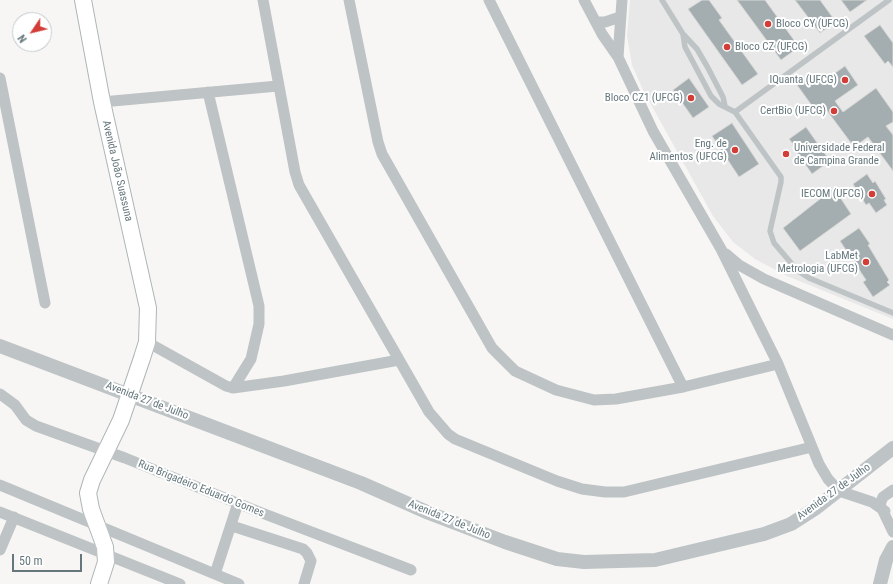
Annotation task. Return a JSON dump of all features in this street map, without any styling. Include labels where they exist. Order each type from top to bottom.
[{"type":"main road","name":"Avenida João Suassuna","points":[[83,0],[102,102],[148,308],[147,342],[121,420],[92,480],[88,493],[89,501],[106,556]]},
{"type":"main road","points":[[99,584],[106,556]]},
{"type":"street","points":[[263,0],[294,172],[299,185],[429,412],[455,439],[557,481],[582,489],[624,492],[812,447]]},
{"type":"street","points":[[349,0],[378,142],[382,154],[492,348],[515,371],[556,390],[581,398],[594,400],[616,399],[683,387],[778,364]]},
{"type":"street","points":[[489,0],[683,387]]},
{"type":"street","points":[[584,0],[618,57],[653,131],[722,250],[778,364],[812,447],[828,479],[839,491],[872,502],[893,515]]},
{"type":"street","points":[[618,57],[622,0]]},
{"type":"street","points":[[596,22],[605,22],[620,17]]},
{"type":"street","points":[[0,78],[44,303]]},
{"type":"street","points":[[102,102],[278,86]]},
{"type":"street","points":[[208,92],[259,306],[259,324],[251,359],[233,388]]},
{"type":"street","points":[[722,250],[739,265],[764,280],[893,335]]},
{"type":"street","points":[[147,342],[226,386],[233,388],[284,381],[399,360]]},
{"type":"street","name":"Avenida 27 de Julho","points":[[0,346],[130,394],[361,483],[429,513],[505,542],[557,559],[584,562],[655,560],[764,534],[791,524],[816,508],[893,448]]},
{"type":"street","name":"Rua Brigadeiro Eduardo Gomes","points":[[0,394],[15,406],[30,423],[76,442],[106,451],[410,570]]},
{"type":"street","points":[[0,485],[99,530],[239,584]]},
{"type":"street","points":[[893,490],[883,497],[880,504],[893,532]]},
{"type":"street","points":[[215,574],[232,526],[238,503]]},
{"type":"street","points":[[0,512],[106,556],[180,584]]},
{"type":"street","points":[[0,550],[14,518]]},
{"type":"street","points":[[232,526],[303,549],[311,561],[304,584]]},
{"type":"street","points":[[880,584],[886,560],[893,547]]},
{"type":"lane","points":[[662,0],[683,34],[697,50],[708,68],[723,97],[725,106]]},
{"type":"lane","points":[[735,112],[889,0]]},
{"type":"lane","points":[[683,34],[685,47],[711,96],[719,104],[735,112],[780,177],[781,182],[770,231],[774,242],[798,271],[809,278],[893,313]]},
{"type":"shaded area","name":"Universidade Federal de Campina Grande","points":[[630,0],[893,0],[893,319],[787,276],[755,259],[733,242],[713,216],[644,92],[632,65],[627,36]]},
{"type":"building","name":"Bloco CZ (UFCG)","points":[[702,0],[709,0],[722,18],[719,20],[758,74],[742,85],[688,9]]},
{"type":"building","name":"Bloco CY (UFCG)","points":[[737,0],[765,0],[799,47],[781,60]]},
{"type":"building","points":[[795,0],[820,0],[836,22],[820,33]]},
{"type":"building","points":[[841,0],[867,0],[850,12]]},
{"type":"building","points":[[880,25],[893,43],[893,67],[888,61],[885,64],[864,36]]},
{"type":"building","points":[[845,66],[858,85],[835,101],[843,112],[876,88],[893,112],[893,122],[886,126],[893,135],[893,171],[868,137],[854,147],[825,108],[818,114],[797,85],[814,73],[821,83]]},
{"type":"building","name":"Bloco CZ1 (UFCG)","points":[[689,78],[709,107],[693,118],[673,90]]},
{"type":"building","name":"Eng. de Alimentos (UFCG)","points":[[732,123],[759,164],[739,177],[712,136]]},
{"type":"building","points":[[806,127],[830,161],[812,174],[789,139]]},
{"type":"building","name":"IECOM (UFCG)","points":[[867,174],[873,183],[875,181],[886,199],[884,200],[887,205],[876,213],[869,203],[866,205],[853,184]]},
{"type":"building","points":[[834,188],[851,214],[800,251],[783,228]]},
{"type":"building","name":"LabMet Metrologia (UFCG)","points":[[859,228],[870,244],[868,245],[889,280],[887,282],[890,285],[873,297],[863,282],[866,280],[840,241]]},
{"type":"place","name":"Bloco CY (UFCG)","points":[[768,24]]},
{"type":"place","name":"Bloco CZ (UFCG)","points":[[727,47]]},
{"type":"place","name":"IQuanta (UFCG)","points":[[845,80]]},
{"type":"place","name":"Bloco CZ1 (UFCG)","points":[[691,98]]},
{"type":"place","name":"CertBio (UFCG)","points":[[834,111]]},
{"type":"place","name":"Eng. de Alimentos (UFCG)","points":[[735,150]]},
{"type":"place","name":"Universidade Federal de Campina Grande","points":[[786,154]]},
{"type":"place","name":"IECOM (UFCG)","points":[[872,194]]},
{"type":"place","name":"LabMet Metrologia (UFCG)","points":[[866,262]]}]
